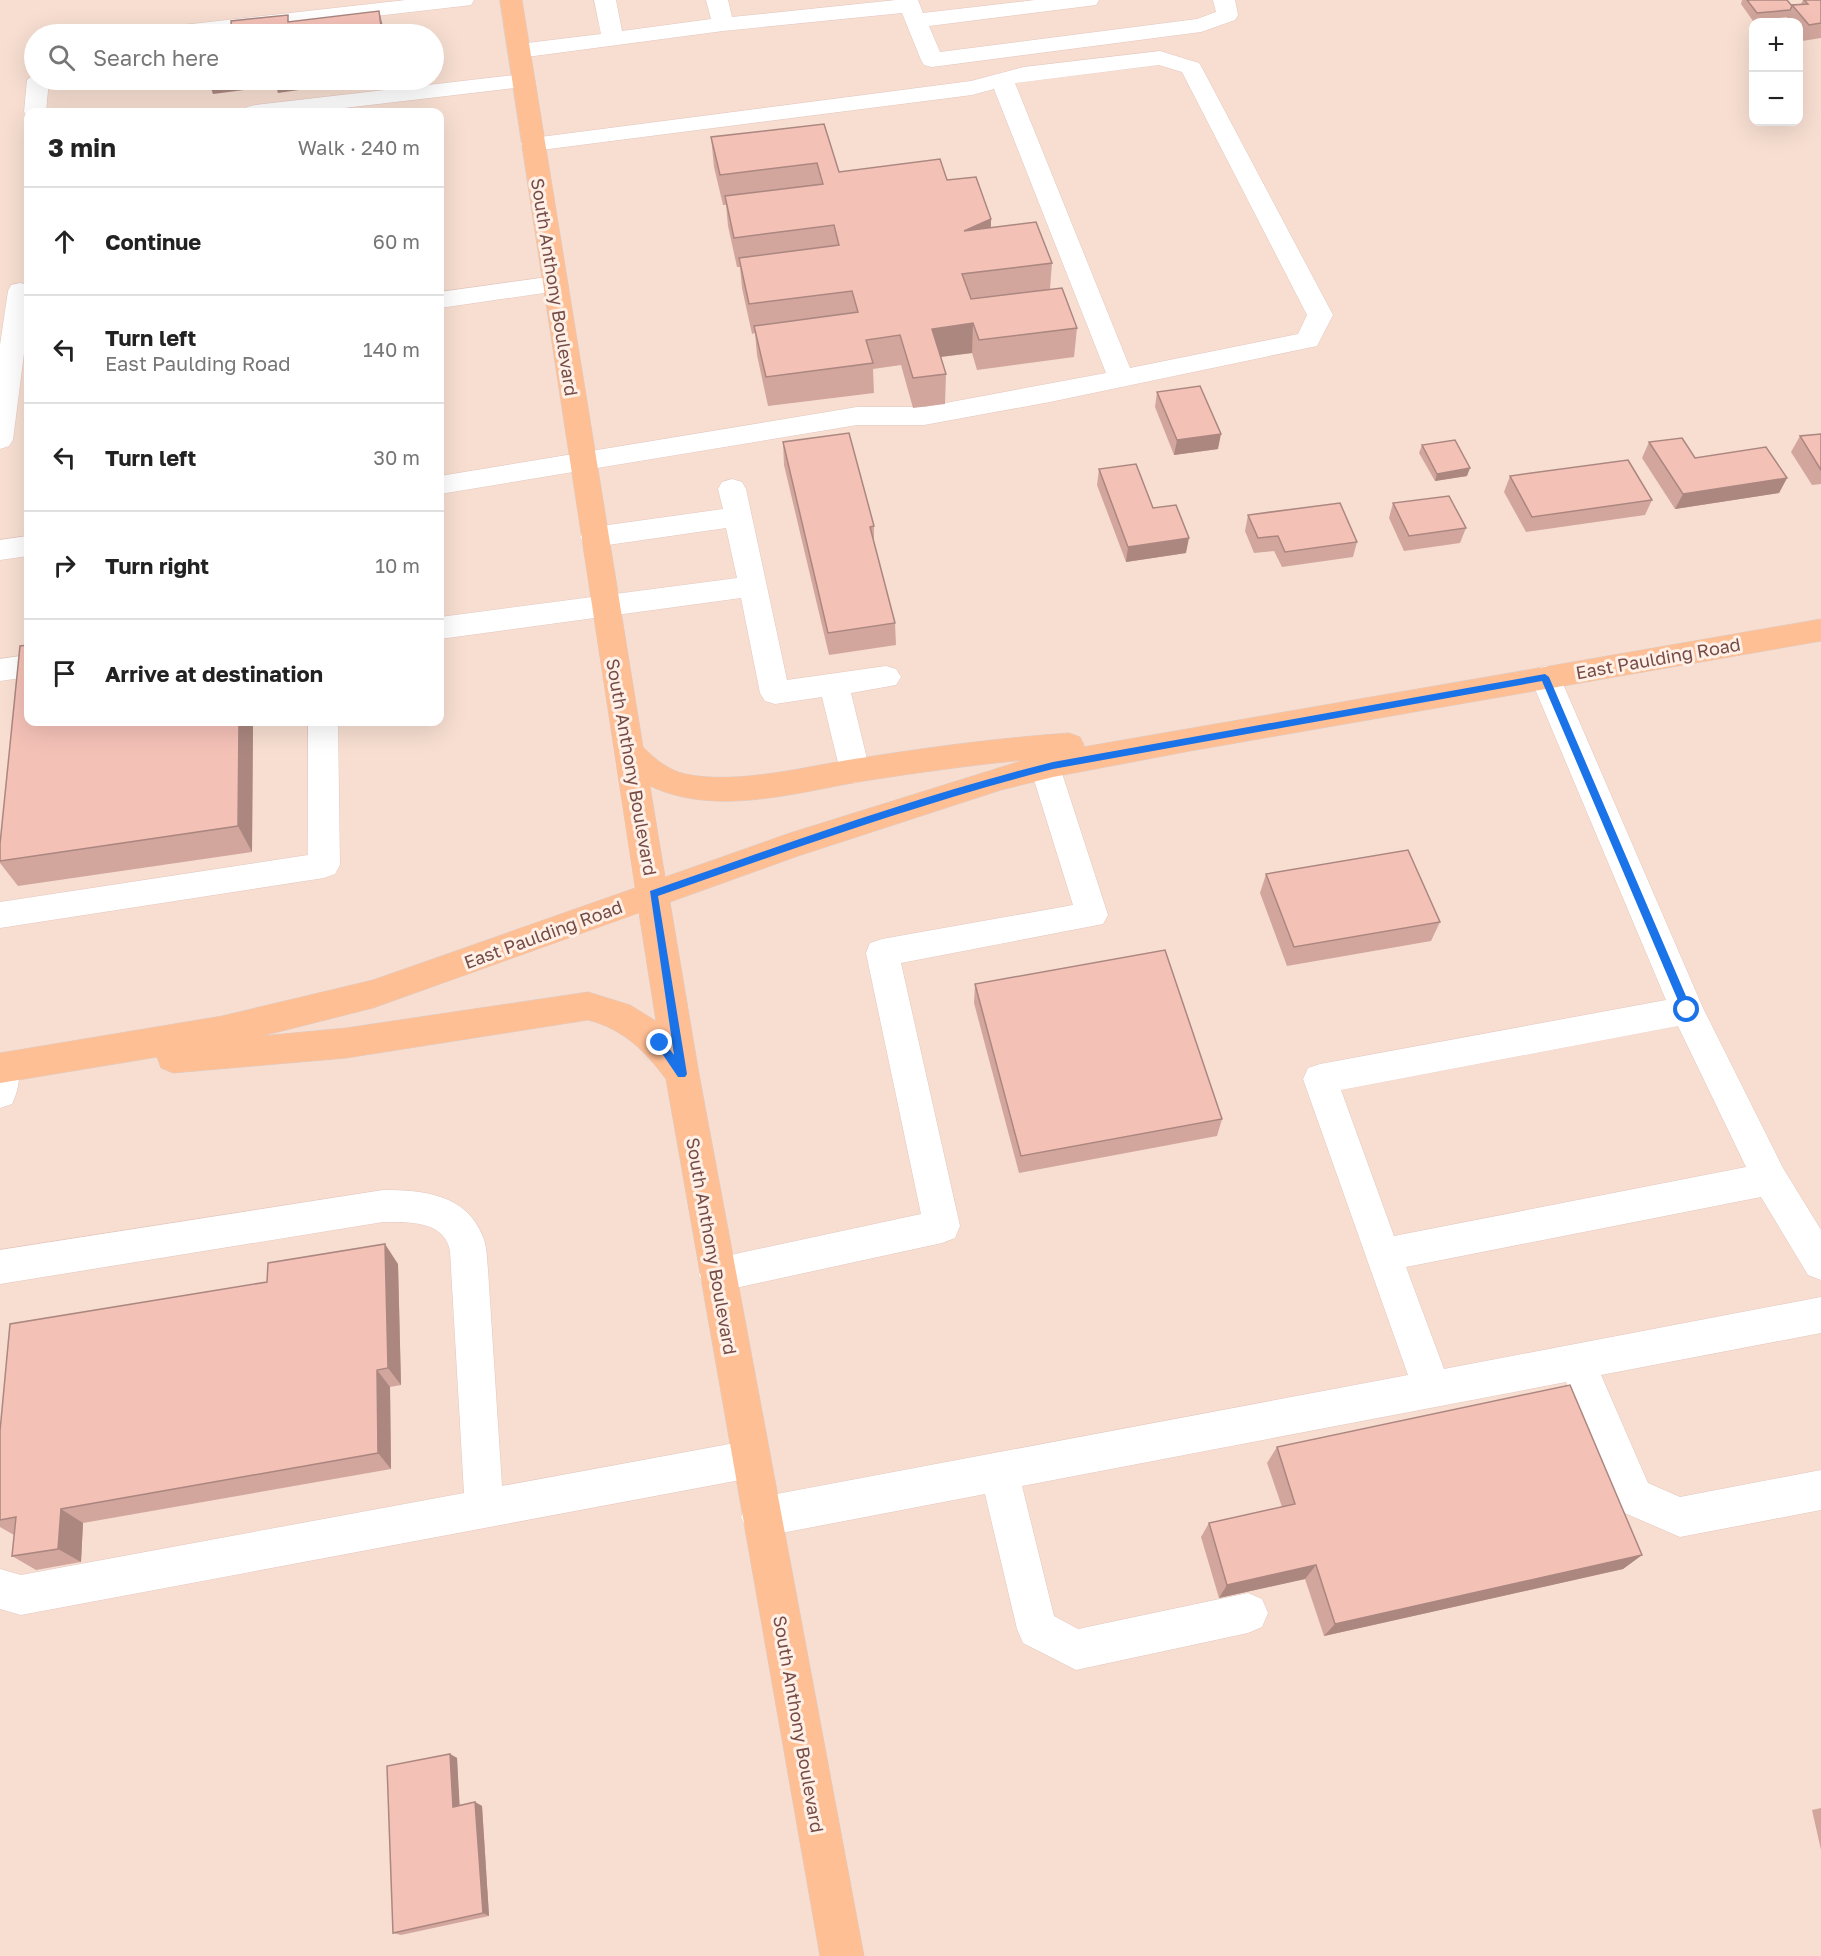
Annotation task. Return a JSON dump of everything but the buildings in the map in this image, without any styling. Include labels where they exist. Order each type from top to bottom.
[{"type":"main road","name":"South Anthony Boulevard","points":[[511,0],[594,537],[682,1074],[842,1956]]},
{"type":"main road","name":"East Paulding Road","points":[[1,1076],[222,1031],[372,994],[801,843],[1001,778],[1045,767],[1190,739],[1821,630]]},
{"type":"main road","points":[[629,752],[642,768],[661,779],[703,788],[753,787],[1035,747],[1190,739]]},
{"type":"main road","points":[[1,1076],[346,1043],[588,1006],[614,1011],[639,1024],[660,1043],[682,1074]]},
{"type":"street","points":[[253,24],[463,0]]},
{"type":"street","points":[[605,0],[613,38]]},
{"type":"street","points":[[717,0],[723,24]]},
{"type":"street","points":[[519,51],[723,24],[911,9],[1088,0]]},
{"type":"street","points":[[911,9],[932,60],[1201,25],[1227,15],[1224,0]]},
{"type":"street","points":[[444,484],[857,416],[924,416],[1121,378],[1308,340],[1320,315],[1191,68],[1160,57],[1024,74],[972,88],[533,144]]},
{"type":"street","points":[[1002,80],[1121,378]]},
{"type":"street","points":[[290,108],[524,81]]},
{"type":"street","points":[[35,108],[37,90]]},
{"type":"street","points":[[444,299],[555,284]]},
{"type":"street","points":[[0,440],[20,291]]},
{"type":"street","points":[[732,489],[776,693],[886,677]]},
{"type":"street","points":[[594,537],[738,518]]},
{"type":"street","points":[[0,550],[24,547]]},
{"type":"street","points":[[444,627],[752,586]]},
{"type":"street","points":[[0,670],[24,667]]},
{"type":"street","points":[[1545,677],[1687,1010],[1770,1179],[1821,1263]]},
{"type":"street","points":[[834,684],[855,771]]},
{"type":"street","points":[[0,915],[324,865],[323,726]]},
{"type":"street","points":[[717,1275],[942,1226],[882,953],[1092,915],[1045,767]]},
{"type":"street","points":[[1432,1388],[1320,1079],[1687,1010]]},
{"type":"street","points":[[1383,1255],[1770,1179]]},
{"type":"street","points":[[0,1267],[383,1206],[415,1206],[445,1214],[463,1234],[471,1270],[484,1509]]},
{"type":"street","points":[[761,1517],[1820,1313]]},
{"type":"street","points":[[1576,1361],[1634,1497],[1680,1517],[1821,1490]]},
{"type":"street","points":[[0,1589],[21,1595],[751,1459]]},
{"type":"street","points":[[999,1471],[1037,1629],[1076,1650],[1248,1613]]},
{"type":"shaded area","points":[[0,0],[1821,0],[1821,1956],[0,1956]]},
{"type":"route","points":[[660,1043],[682,1074],[653,894],[790,846],[1001,778],[1053,765],[1545,677],[1687,1010]]}]
